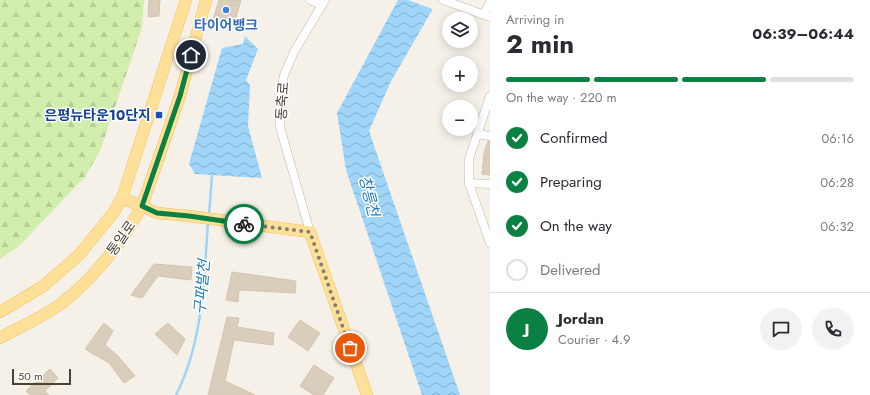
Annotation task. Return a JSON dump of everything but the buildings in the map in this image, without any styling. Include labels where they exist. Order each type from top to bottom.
[{"type":"main road","name":"통일로","points":[[0,312],[42,287],[78,256],[114,212],[122,198],[186,0]]},
{"type":"main road","name":"통일로","points":[[0,338],[62,303],[109,256],[134,221],[142,206],[180,96],[206,0]]},
{"type":"main road","points":[[122,198],[157,213],[310,232],[367,395]]},
{"type":"street","points":[[310,0],[323,2]]},
{"type":"street","points":[[443,0],[486,16],[490,3]]},
{"type":"street","name":"동축로","points":[[310,232],[280,127],[280,96],[284,75],[294,52],[323,2]]},
{"type":"street","points":[[478,131],[490,96]]},
{"type":"street","points":[[478,134],[490,136]]},
{"type":"street","points":[[476,136],[469,159],[469,183],[490,243]]},
{"type":"street","points":[[469,183],[490,184]]},
{"type":"green space","points":[[0,0],[144,0],[142,28],[100,151],[85,177],[19,246],[0,259]]},
{"type":"water","name":"창릉천","points":[[398,0],[438,0],[390,83],[369,131],[460,395],[422,395],[346,170],[337,113]]},
{"type":"water","points":[[245,36],[258,49],[246,80],[250,85],[248,126],[262,178],[195,174],[189,164],[222,48],[243,44]]},
{"type":"pier","points":[[408,0],[440,0],[435,10]]},
{"type":"waterway","name":"구파발천","points":[[209,215],[212,175]]},
{"type":"waterway","name":"구파발천","points":[[176,395],[185,375],[197,332],[201,310],[208,222]]},
{"type":"way so far","points":[[244,224],[310,232],[350,348]]},
{"type":"place","name":"타이어뱅크","points":[[226,10]]},
{"type":"place","name":"은평뉴타운10단지","points":[[159,115]]},
{"type":"route","points":[[191,55],[180,96],[142,206],[157,213],[244,224]]}]
